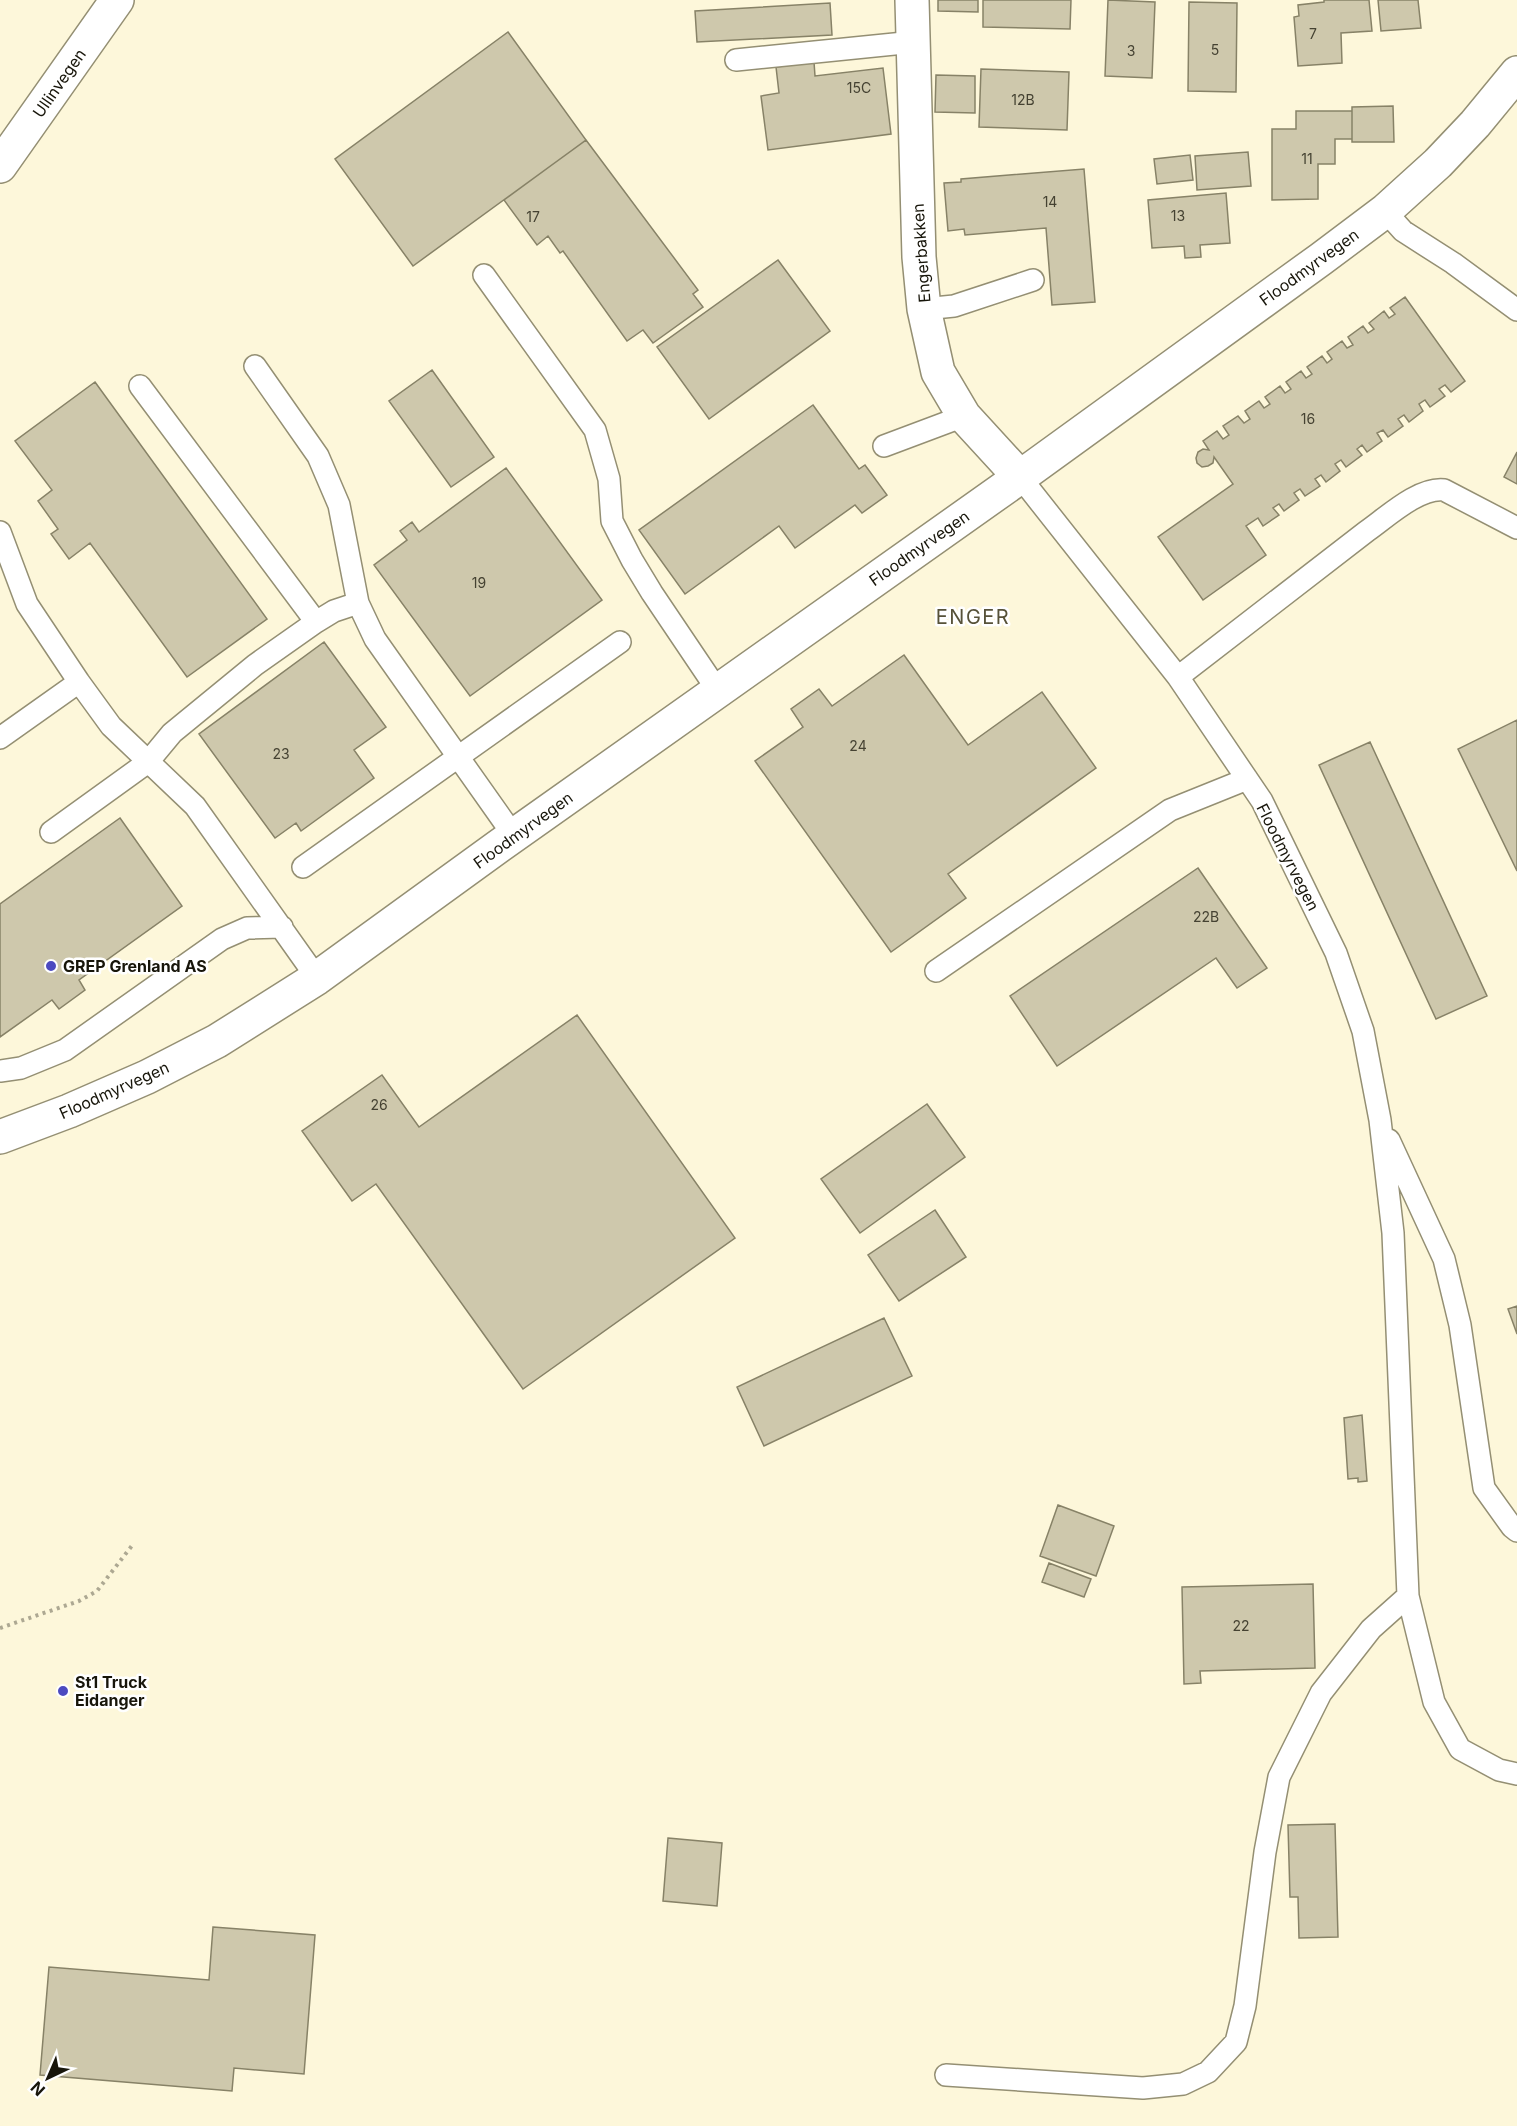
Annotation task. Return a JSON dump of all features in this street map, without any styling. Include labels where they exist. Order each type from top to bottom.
[{"type":"street","name":"Ullinvegen","points":[[0,165],[117,0]]},
{"type":"street","name":"Engerbakken","points":[[912,0],[919,257],[924,309],[938,372],[964,416],[1020,477]]},
{"type":"street","name":"Floodmyrvegen","points":[[0,1137],[69,1111],[147,1077],[217,1041],[317,978],[1321,260],[1385,211],[1438,163],[1516,76]]},
{"type":"lane","points":[[736,60],[914,42]]},
{"type":"lane","points":[[1385,211],[1403,231],[1453,263],[1517,310]]},
{"type":"lane","points":[[484,275],[595,430],[609,479],[612,521],[647,585],[718,691]]},
{"type":"lane","points":[[924,309],[954,306],[1033,280]]},
{"type":"lane","points":[[255,366],[318,456],[339,505],[358,603],[375,639],[514,836]]},
{"type":"lane","points":[[140,386],[316,622]]},
{"type":"lane","points":[[884,446],[964,416]]},
{"type":"lane","name":"Floodmyrvegen","points":[[1020,477],[1178,677],[1262,801],[1336,953],[1363,1031],[1380,1120],[1393,1233],[1408,1596],[1434,1702],[1460,1749],[1499,1770],[1517,1774]]},
{"type":"lane","points":[[1178,677],[1367,531],[1426,492],[1436,489],[1444,490],[1517,528]]},
{"type":"lane","points":[[0,532],[27,604],[79,682],[111,726],[195,806],[317,978]]},
{"type":"lane","points":[[51,832],[148,762],[172,733],[255,665],[334,611],[358,603]]},
{"type":"lane","points":[[303,867],[620,642]]},
{"type":"lane","points":[[0,738],[79,682]]},
{"type":"lane","points":[[936,971],[1170,810],[1247,779]]},
{"type":"lane","points":[[0,1071],[21,1068],[65,1050],[222,939],[247,928],[282,927]]},
{"type":"lane","points":[[1380,1120],[1444,1259],[1460,1325],[1484,1488],[1517,1532]]},
{"type":"lane","points":[[946,2075],[1143,2088],[1183,2084],[1208,2072],[1236,2042],[1245,2006],[1265,1852],[1279,1777],[1321,1694],[1371,1629],[1408,1596]]},
{"type":"path","points":[[0,1628],[79,1601],[97,1591],[134,1543]]},
{"type":"building","points":[[938,0],[978,0],[978,12],[938,11]]},
{"type":"building","points":[[983,0],[1071,0],[1070,29],[983,27]]},
{"type":"building","points":[[1108,0],[1155,2],[1152,78],[1105,76]]},
{"type":"building","points":[[1324,0],[1369,0],[1372,31],[1341,33],[1342,63],[1298,66],[1294,17],[1299,16],[1298,5],[1324,2]]},
{"type":"building","points":[[1378,0],[1418,0],[1421,28],[1381,31]]},
{"type":"building","points":[[1189,2],[1237,3],[1236,92],[1188,91]]},
{"type":"building","points":[[830,3],[832,35],[697,42],[695,11]]},
{"type":"building","points":[[508,32],[586,140],[413,266],[335,159]]},
{"type":"building","points":[[814,62],[815,76],[883,68],[891,134],[768,150],[761,96],[779,93],[776,67]]},
{"type":"building","points":[[981,69],[1069,72],[1067,130],[979,127]]},
{"type":"building","points":[[936,75],[975,76],[975,113],[935,112]]},
{"type":"building","points":[[1393,106],[1394,142],[1352,142],[1352,107]]},
{"type":"building","points":[[1296,111],[1352,111],[1352,139],[1335,139],[1335,164],[1318,164],[1318,199],[1272,200],[1272,129],[1296,129]]},
{"type":"building","points":[[586,140],[698,290],[693,294],[703,307],[653,343],[643,330],[627,341],[563,251],[560,253],[548,236],[537,245],[504,200]]},
{"type":"building","points":[[1248,152],[1251,186],[1197,190],[1195,156]]},
{"type":"building","points":[[1190,155],[1193,180],[1157,184],[1154,159]]},
{"type":"building","points":[[1084,169],[1095,302],[1052,305],[1046,228],[965,235],[964,229],[948,231],[944,183],[961,182],[961,179]]},
{"type":"building","points":[[1226,193],[1230,243],[1200,245],[1201,257],[1185,258],[1184,246],[1152,248],[1148,200]]},
{"type":"building","points":[[778,260],[830,331],[709,419],[657,347]]},
{"type":"building","points":[[1405,297],[1465,381],[1451,392],[1445,385],[1439,389],[1445,396],[1430,407],[1425,400],[1419,404],[1423,411],[1409,422],[1404,415],[1398,419],[1403,426],[1388,437],[1383,430],[1377,433],[1382,441],[1367,452],[1362,445],[1357,449],[1362,455],[1346,467],[1341,460],[1335,464],[1340,471],[1326,482],[1321,475],[1315,479],[1320,486],[1305,496],[1300,489],[1294,493],[1299,500],[1284,511],[1279,504],[1273,508],[1279,515],[1263,526],[1258,518],[1246,526],[1266,555],[1203,600],[1158,537],[1233,484],[1214,457],[1213,463],[1208,466],[1202,467],[1197,463],[1198,452],[1203,449],[1209,450],[1203,441],[1217,431],[1223,439],[1229,435],[1223,426],[1238,416],[1244,423],[1250,419],[1245,411],[1259,401],[1264,408],[1270,404],[1265,397],[1280,386],[1285,393],[1291,389],[1286,382],[1301,371],[1306,378],[1312,374],[1307,367],[1322,356],[1327,363],[1332,359],[1327,352],[1342,341],[1347,348],[1353,345],[1348,337],[1363,326],[1368,333],[1374,329],[1369,323],[1384,311],[1389,318],[1395,314],[1390,308]]},
{"type":"building","points":[[432,370],[494,457],[451,487],[389,401]]},
{"type":"building","points":[[95,382],[267,619],[187,677],[90,543],[69,559],[51,534],[58,529],[38,501],[52,490],[15,441]]},
{"type":"building","points":[[813,405],[859,469],[865,465],[887,495],[862,513],[855,505],[795,548],[779,526],[685,594],[639,530]]},
{"type":"building","points":[[1517,452],[1517,484],[1504,477]]},
{"type":"building","points":[[506,468],[602,600],[470,696],[374,565],[407,540],[400,531],[412,522],[419,532]]},
{"type":"building","points":[[324,642],[386,727],[354,750],[374,778],[301,831],[296,823],[275,838],[199,734]]},
{"type":"building","points":[[904,655],[968,745],[1042,692],[1096,768],[948,874],[966,898],[891,952],[755,761],[803,727],[791,709],[819,689],[832,706]]},
{"type":"building","points":[[1517,720],[1517,871],[1458,749]]},
{"type":"building","points":[[1370,742],[1487,996],[1436,1019],[1319,765]]},
{"type":"building","points":[[120,818],[182,906],[79,980],[85,990],[59,1009],[52,1000],[0,1037],[0,904]]},
{"type":"building","points":[[1198,868],[1267,968],[1237,988],[1216,958],[1057,1066],[1010,996]]},
{"type":"building","points":[[577,1015],[735,1238],[523,1389],[376,1184],[352,1201],[302,1131],[382,1075],[419,1127]]},
{"type":"building","points":[[927,1104],[965,1157],[860,1233],[821,1179]]},
{"type":"building","points":[[935,1210],[966,1257],[899,1301],[868,1255]]},
{"type":"building","points":[[1517,1306],[1517,1334],[1508,1309]]},
{"type":"building","points":[[884,1318],[912,1376],[764,1446],[737,1387]]},
{"type":"building","points":[[1362,1415],[1367,1481],[1358,1482],[1358,1478],[1348,1479],[1344,1418]]},
{"type":"building","points":[[1058,1505],[1114,1526],[1096,1576],[1040,1556]]},
{"type":"building","points":[[1049,1563],[1091,1579],[1084,1597],[1042,1582]]},
{"type":"building","points":[[1313,1584],[1315,1668],[1200,1671],[1201,1683],[1184,1684],[1182,1587]]},
{"type":"building","points":[[1335,1824],[1338,1937],[1299,1938],[1298,1897],[1290,1897],[1288,1825]]},
{"type":"building","points":[[668,1838],[722,1843],[717,1906],[663,1901]]},
{"type":"building","points":[[213,1927],[315,1935],[304,2074],[234,2068],[232,2091],[40,2075],[49,1967],[209,1980]]},
{"type":"place","name":"GREP Grenland AS","points":[[51,966]]},
{"type":"place","name":"St1 Truck Eidanger","points":[[63,1691]]},
{"type":"district","name":"ENGER","points":[[973,617]]}]
